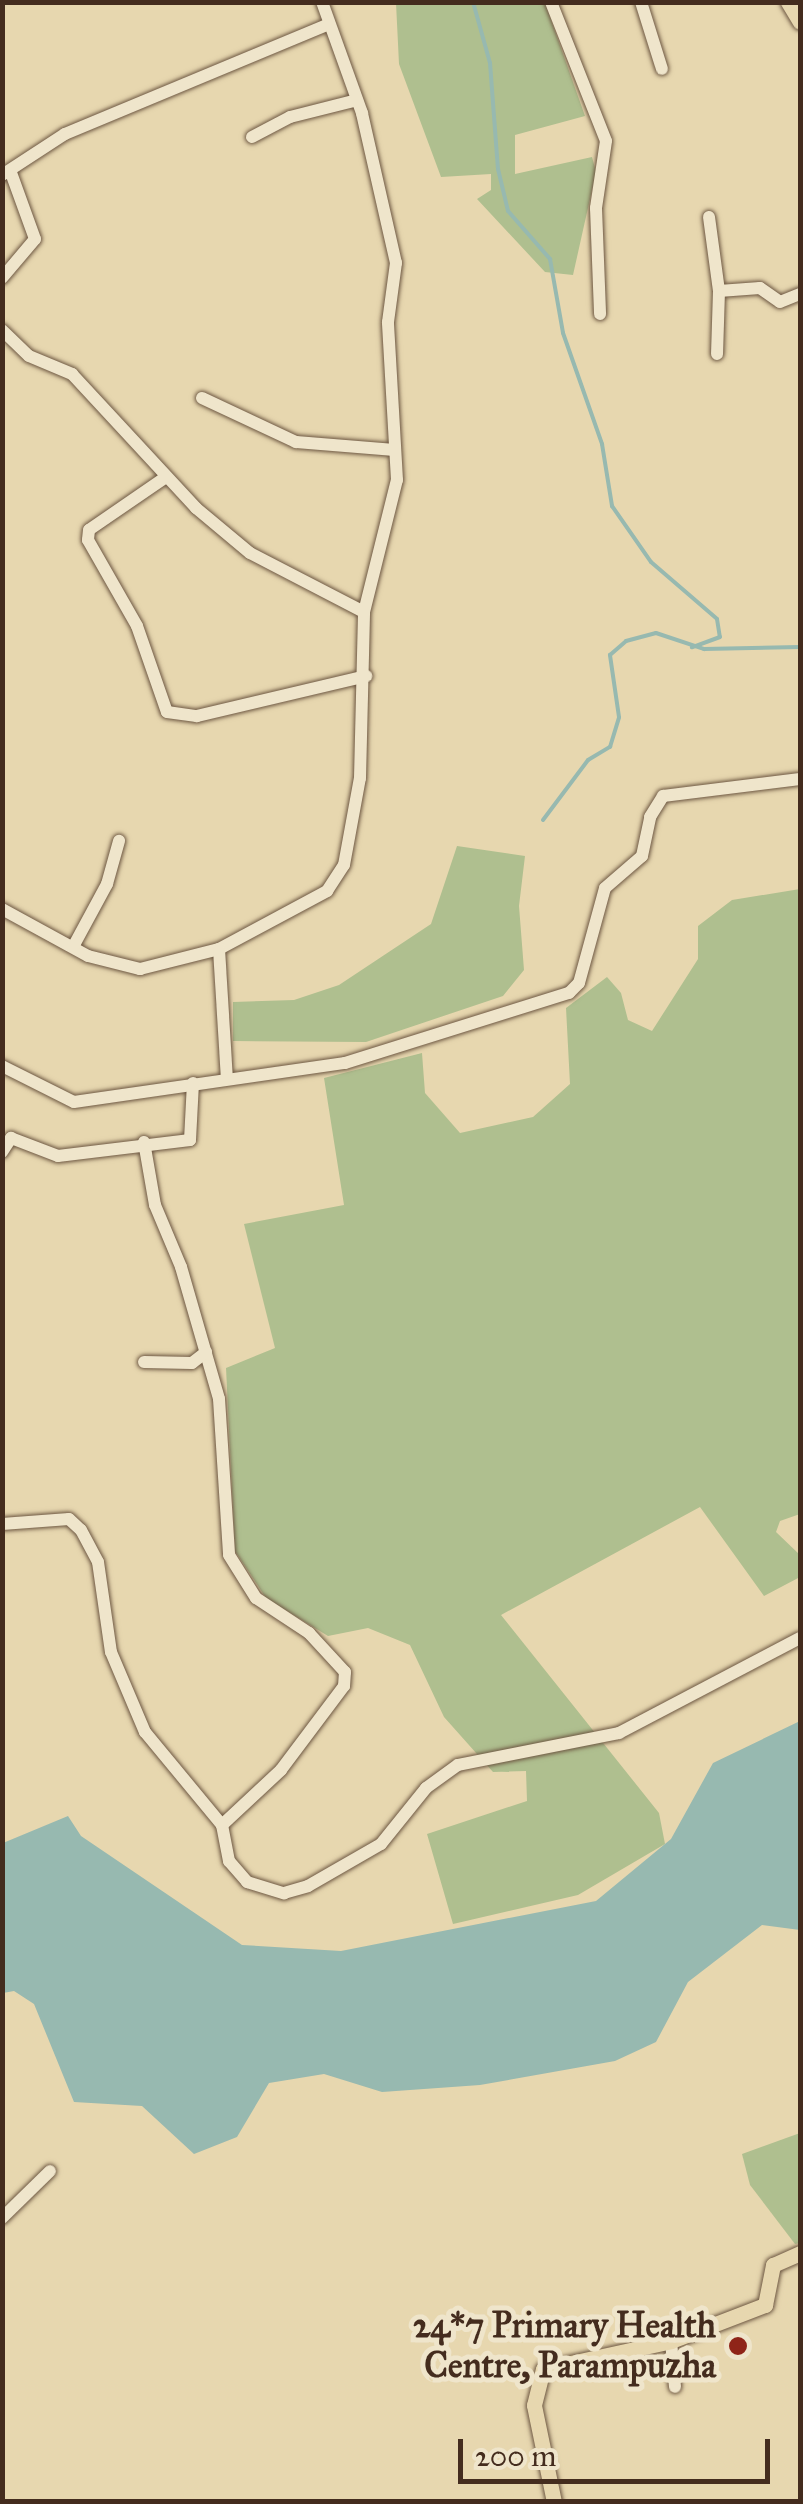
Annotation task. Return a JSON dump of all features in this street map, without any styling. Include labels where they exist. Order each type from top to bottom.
[{"type":"main road","points":[[788,2],[800,22]]},
{"type":"main road","points":[[554,2502],[534,2404],[543,2369],[671,2340],[765,2305],[773,2265],[800,2253]]},
{"type":"street","points":[[2,909],[74,947],[140,969],[219,949],[326,891],[340,875],[360,778],[366,676],[364,612],[393,498],[395,450],[388,322],[396,263],[357,100],[322,2]]},
{"type":"street","points":[[551,2],[606,142],[596,208],[600,314]]},
{"type":"street","points":[[642,2],[662,69]]},
{"type":"street","points":[[2,278],[35,239],[6,172],[64,134],[330,24]]},
{"type":"street","points":[[252,136],[290,118],[357,100]]},
{"type":"street","points":[[709,217],[719,292],[717,354]]},
{"type":"street","points":[[719,292],[760,288],[780,302],[800,294]]},
{"type":"street","points":[[2,330],[30,356],[72,374],[166,477],[250,553],[364,612]]},
{"type":"street","points":[[202,398],[296,442],[395,450]]},
{"type":"street","points":[[166,477],[89,530],[88,540],[138,626],[167,712],[197,716],[366,676]]},
{"type":"street","points":[[2,1066],[74,1102],[345,1063],[568,993],[580,984],[605,888],[642,856],[650,817],[664,796],[800,780]]},
{"type":"street","points":[[74,947],[107,884],[119,842]]},
{"type":"street","points":[[219,949],[227,1079]]},
{"type":"street","points":[[2,1152],[11,1138],[58,1156],[144,1142],[190,1140],[193,1082]]},
{"type":"street","points":[[144,1142],[155,1205],[206,1352],[222,1418],[229,1555],[256,1598],[309,1633],[345,1672],[344,1686],[281,1770],[222,1825]]},
{"type":"street","points":[[144,1362],[192,1364],[206,1352]]},
{"type":"street","points":[[2,1524],[69,1519],[81,1530],[98,1562],[106,1638],[146,1732],[222,1825],[228,1860],[247,1882],[284,1893],[308,1886],[381,1844],[426,1788],[458,1765],[619,1732],[800,1638]]},
{"type":"street","points":[[2,2218],[50,2171]]},
{"type":"street","points":[[671,2340],[675,2387]]},
{"type":"green space","points":[[396,3],[545,3],[585,116],[515,135],[515,174],[592,157],[596,172],[573,275],[545,272],[477,199],[491,190],[491,174],[441,177],[399,64]]},
{"type":"green space","points":[[457,846],[525,856],[519,906],[524,970],[503,996],[366,1042],[233,1041],[233,1002],[294,1000],[339,985],[431,924]]},
{"type":"green space","points":[[800,889],[800,1514],[780,1521],[776,1532],[800,1555],[800,1577],[764,1596],[700,1507],[501,1615],[659,1813],[665,1844],[578,1895],[453,1924],[427,1834],[527,1801],[526,1771],[493,1772],[444,1717],[410,1645],[368,1628],[328,1636],[266,1598],[235,1551],[226,1368],[275,1348],[244,1224],[344,1205],[324,1078],[422,1053],[425,1093],[460,1133],[533,1117],[570,1084],[566,1008],[607,977],[621,993],[628,1020],[652,1031],[698,959],[698,926],[732,900]]},
{"type":"green space","points":[[800,2133],[800,2243],[795,2244],[750,2185],[742,2154]]},
{"type":"water","points":[[800,1721],[800,1930],[762,1925],[688,1982],[656,2042],[615,2061],[480,2085],[382,2092],[324,2074],[269,2083],[237,2137],[194,2154],[142,2106],[74,2102],[34,2004],[14,1991],[3,1993],[3,1843],[68,1816],[81,1836],[242,1945],[341,1951],[596,1901],[671,1839],[713,1763]]},
{"type":"waterway","points":[[473,2],[490,63],[498,169],[508,211],[550,259],[563,333],[602,444],[612,506],[651,562],[717,619],[720,637],[692,647]]},
{"type":"waterway","points":[[543,820],[588,760],[610,747],[619,717],[610,655],[626,641],[656,633],[704,649],[800,647]]},
{"type":"place","name":"24*7 Primary Health Centre, Parampuzha","points":[[738,2346]]}]
